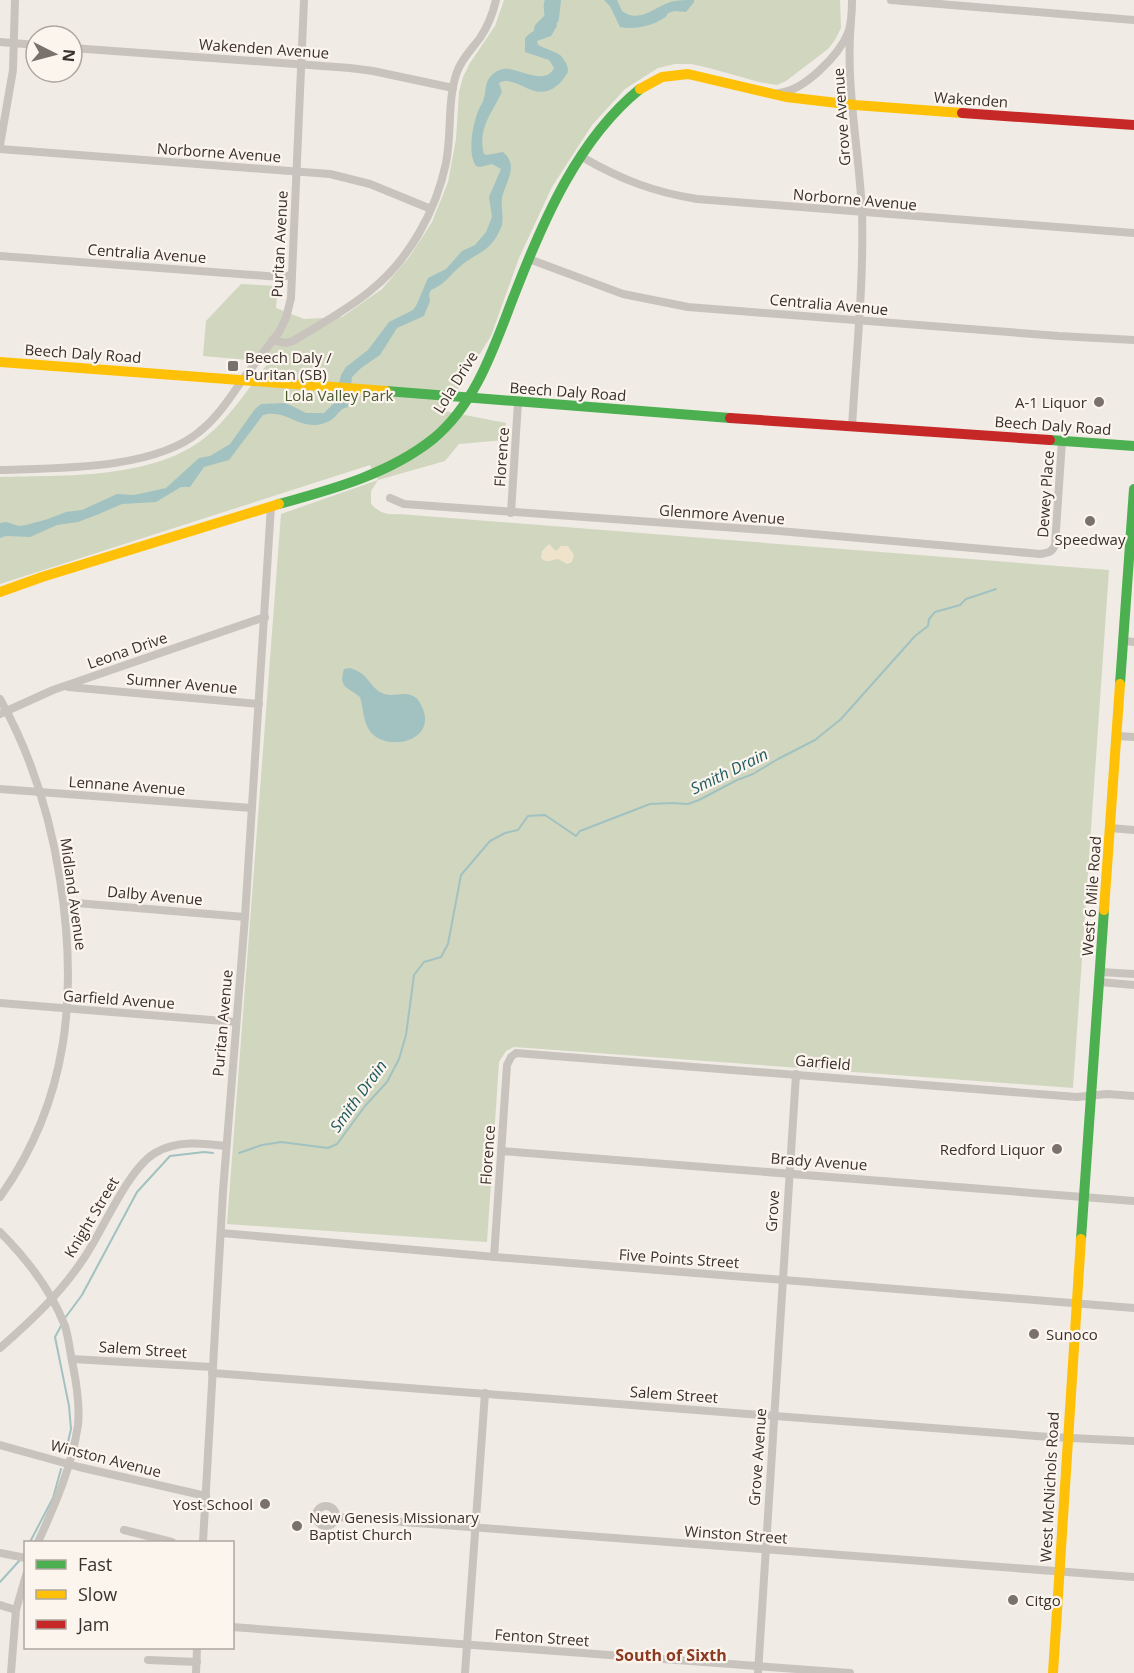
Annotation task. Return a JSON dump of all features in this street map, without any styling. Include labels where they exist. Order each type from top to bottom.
[{"type":"main road","name":"Lola Drive","points":[[0,592],[347,483],[400,460],[429,441],[446,426],[467,398],[498,339],[529,259],[558,197],[602,128],[628,100],[647,85],[663,77],[680,74],[698,75],[769,94],[806,99]]},
{"type":"main road","name":"Wakenden","points":[[806,99],[852,105],[1134,125]]},
{"type":"main road","name":"Beech Daly Road","points":[[0,362],[244,378],[518,402],[1134,446]]},
{"type":"main road","name":"West 6 Mile Road","points":[[1077,1304],[1117,736],[1129,642],[1134,489]]},
{"type":"main road","name":"West McNichols Road","points":[[1053,1673],[1077,1304]]},
{"type":"street","points":[[0,147],[10,94],[15,0]]},
{"type":"street","name":"Puritan Avenue","points":[[0,470],[75,468],[119,462],[167,450],[201,431],[215,418],[283,325],[289,310],[292,275],[304,0]]},
{"type":"street","points":[[272,340],[286,343],[293,341],[369,292],[405,253],[418,235],[438,194],[446,163],[453,88],[462,60],[488,25],[496,0]]},
{"type":"street","name":"Lola Drive","points":[[769,94],[790,90],[801,85],[834,56],[851,21],[852,0]]},
{"type":"street","points":[[891,0],[1134,20]]},
{"type":"street","name":"Grove Avenue","points":[[851,21],[852,105],[862,213],[860,320],[852,427]]},
{"type":"street","points":[[0,42],[24,44]]},
{"type":"street","name":"Wakenden Avenue","points":[[84,49],[373,71],[453,88]]},
{"type":"street","name":"Norborne Avenue","points":[[0,147],[330,174],[354,179],[389,191],[431,209]]},
{"type":"street","name":"Norborne Avenue","points":[[582,157],[628,181],[703,200],[1134,233]]},
{"type":"street","name":"Centralia Avenue","points":[[0,256],[280,277],[292,275]]},
{"type":"street","name":"Centralia Avenue","points":[[529,259],[623,294],[662,303],[1059,336],[1134,340]]},
{"type":"street","name":"Florence","points":[[511,513],[518,402]]},
{"type":"street","name":"Dewey Place","points":[[1053,550],[1056,538],[1062,441]]},
{"type":"street","name":"Glenmore Avenue","points":[[390,498],[404,504],[511,513],[779,531],[1040,554],[1053,550]]},
{"type":"street","name":"Puritan Avenue","points":[[203,1541],[226,1146],[245,917],[271,506]]},
{"type":"street","name":"Leona Drive","points":[[3,712],[42,694],[265,617]]},
{"type":"street","name":"Sumner Avenue","points":[[66,687],[259,704]]},
{"type":"street","name":"Midland Avenue","points":[[0,699],[3,712],[28,755],[53,836],[64,902],[69,955],[68,1009],[61,1060],[44,1115],[23,1160],[0,1197]]},
{"type":"street","points":[[1117,736],[1134,737]]},
{"type":"street","name":"Lennane Avenue","points":[[0,789],[252,808]]},
{"type":"street","points":[[1110,828],[1134,830]]},
{"type":"street","name":"Dalby Avenue","points":[[64,902],[245,917]]},
{"type":"street","points":[[1100,977],[1134,974]]},
{"type":"street","points":[[1100,977],[1134,985]]},
{"type":"street","name":"Garfield Avenue","points":[[0,1004],[236,1022]]},
{"type":"street","name":"Garfield","points":[[511,1057],[522,1053],[1074,1096],[1134,1096]]},
{"type":"street","name":"Florence","points":[[494,1257],[507,1065],[511,1057]]},
{"type":"street","name":"Grove","points":[[782,1279],[796,1074]]},
{"type":"street","name":"Knight Street","points":[[0,1348],[52,1299],[84,1259],[132,1176],[147,1158],[175,1145],[226,1146]]},
{"type":"street","name":"Brady Avenue","points":[[501,1151],[1134,1201]]},
{"type":"street","points":[[0,1232],[21,1253],[46,1287],[65,1327],[78,1387],[79,1412],[76,1437],[57,1500],[38,1541]]},
{"type":"street","name":"Five Points Street","points":[[221,1233],[1134,1308]]},
{"type":"street","name":"Grove Avenue","points":[[758,1670],[782,1279]]},
{"type":"street","name":"Salem Street","points":[[72,1359],[773,1416],[1134,1442]]},
{"type":"street","points":[[465,1673],[485,1393]]},
{"type":"street","name":"Winston Avenue","points":[[0,1445],[69,1464],[206,1496]]},
{"type":"street","name":"Winston Street","points":[[336,1517],[1134,1577]]},
{"type":"street","points":[[124,1530],[168,1541]]},
{"type":"street","points":[[0,1553],[24,1558]]},
{"type":"street","points":[[11,1673],[16,1610],[24,1582]]},
{"type":"street","points":[[0,1605],[16,1610]]},
{"type":"street","name":"Fenton Street","points":[[234,1627],[758,1670],[850,1673]]},
{"type":"street","points":[[196,1673],[197,1649]]},
{"type":"street","points":[[148,1660],[197,1662]]},
{"type":"green space","name":"Lola Valley Park","points":[[504,0],[840,0],[841,28],[835,40],[828,49],[786,81],[777,85],[691,64],[675,64],[658,68],[625,89],[592,125],[552,187],[519,258],[491,336],[444,411],[506,423],[505,440],[459,444],[445,461],[378,480],[370,465],[0,584],[0,477],[80,475],[135,468],[161,461],[186,450],[207,436],[232,410],[269,362],[203,356],[206,321],[241,284],[278,286],[276,308],[304,319],[342,317],[382,289],[410,256],[432,222],[448,182],[456,139],[459,92],[463,77],[495,26]]},
{"type":"green space","points":[[378,480],[371,491],[371,504],[380,511],[390,514],[1109,570],[1073,1088],[514,1047],[506,1051],[499,1062],[487,1242],[227,1224],[281,514]]},
{"type":"sand","points":[[549,544],[556,551],[561,546],[568,546],[574,555],[572,562],[567,564],[558,559],[543,560],[542,551]]},
{"type":"water","points":[[545,0],[556,0],[552,1],[551,12],[557,26],[551,36],[537,41],[538,45],[560,55],[567,67],[566,76],[560,83],[543,92],[513,82],[499,83],[502,92],[487,121],[482,137],[484,154],[503,152],[510,162],[510,172],[502,199],[502,226],[488,247],[463,264],[445,282],[431,290],[430,301],[424,316],[397,328],[380,355],[352,377],[348,407],[328,422],[315,425],[308,425],[277,414],[263,415],[229,460],[204,467],[190,487],[181,487],[156,502],[122,504],[78,522],[57,525],[30,537],[0,538],[0,523],[26,525],[66,512],[82,510],[117,494],[134,495],[166,488],[199,458],[210,456],[230,444],[261,404],[286,403],[306,413],[324,413],[334,403],[341,375],[346,367],[368,350],[389,322],[413,310],[428,278],[446,269],[462,251],[475,245],[486,232],[492,217],[489,197],[501,169],[492,164],[476,166],[471,146],[474,124],[484,100],[487,82],[494,73],[509,69],[544,76],[554,68],[549,60],[525,52],[525,38],[544,22]]},
{"type":"water","points":[[604,0],[617,0],[622,11],[635,16],[670,2],[694,0],[694,2],[686,12],[673,11],[654,23],[631,28],[620,27],[610,6]]},
{"type":"water","points":[[350,668],[361,673],[382,693],[409,695],[416,698],[422,707],[425,719],[423,729],[406,741],[384,741],[375,736],[366,724],[360,697],[343,684],[344,669]]},
{"type":"waterway","points":[[541,29],[552,18],[554,0]]},
{"type":"waterway","name":"Smith Drain","points":[[239,1153],[262,1145],[281,1142],[328,1148],[337,1144],[365,1106],[387,1082],[399,1059],[406,1035],[414,975],[424,962],[441,957],[448,944],[461,875],[490,841],[505,833],[518,830],[528,816],[545,815],[576,836],[580,831],[650,804],[688,804],[753,774],[815,740],[841,719],[915,636],[928,626],[929,619],[935,612],[960,605],[966,599],[996,589]]},
{"type":"waterway","name":"Smith Drain","points":[[65,1318],[82,1295],[137,1192],[170,1156],[213,1153]]},
{"type":"waterway","name":"Smith Drain","points":[[61,1326],[55,1337],[69,1406],[71,1429],[65,1455]]},
{"type":"waterway","name":"Smith Drain","points":[[31,1541],[53,1498],[61,1469]]},
{"type":"waterway","name":"Smith Drain","points":[[0,1582],[20,1560]]},
{"type":"traffic: fast","points":[[279,504],[360,479],[398,462],[433,439],[462,408],[483,372],[538,238],[565,183],[598,132],[640,89]]},
{"type":"traffic: fast","points":[[386,391],[730,418]]},
{"type":"traffic: fast","points":[[1050,440],[1134,446]]},
{"type":"traffic: fast","points":[[1120,684],[1134,489]]},
{"type":"traffic: fast","points":[[1081,1239],[1104,910]]},
{"type":"traffic: slow","points":[[640,89],[662,77],[688,74],[786,97],[962,113]]},
{"type":"traffic: slow","points":[[0,362],[386,391]]},
{"type":"traffic: slow","points":[[0,592],[279,504]]},
{"type":"traffic: slow","points":[[1104,910],[1120,684]]},
{"type":"traffic: slow","points":[[1053,1673],[1081,1239]]},
{"type":"traffic: jam","points":[[962,113],[1134,125]]},
{"type":"traffic: jam","points":[[730,418],[1050,440]]},
{"type":"place","name":"Beech Daly / Puritan (SB)","points":[[233,366]]},
{"type":"place","name":"A-1 Liquor","points":[[1099,402]]},
{"type":"place","name":"Speedway","points":[[1090,521]]},
{"type":"place","name":"Redford Liquor","points":[[1057,1149]]},
{"type":"place","name":"Sunoco","points":[[1034,1334]]},
{"type":"place","name":"Yost School","points":[[265,1504]]},
{"type":"place","name":"New Genesis Missionary Baptist Church","points":[[297,1526]]},
{"type":"place","name":"Citgo","points":[[1013,1600]]},
{"type":"district","name":"South of Sixth","points":[[671,1655]]}]
